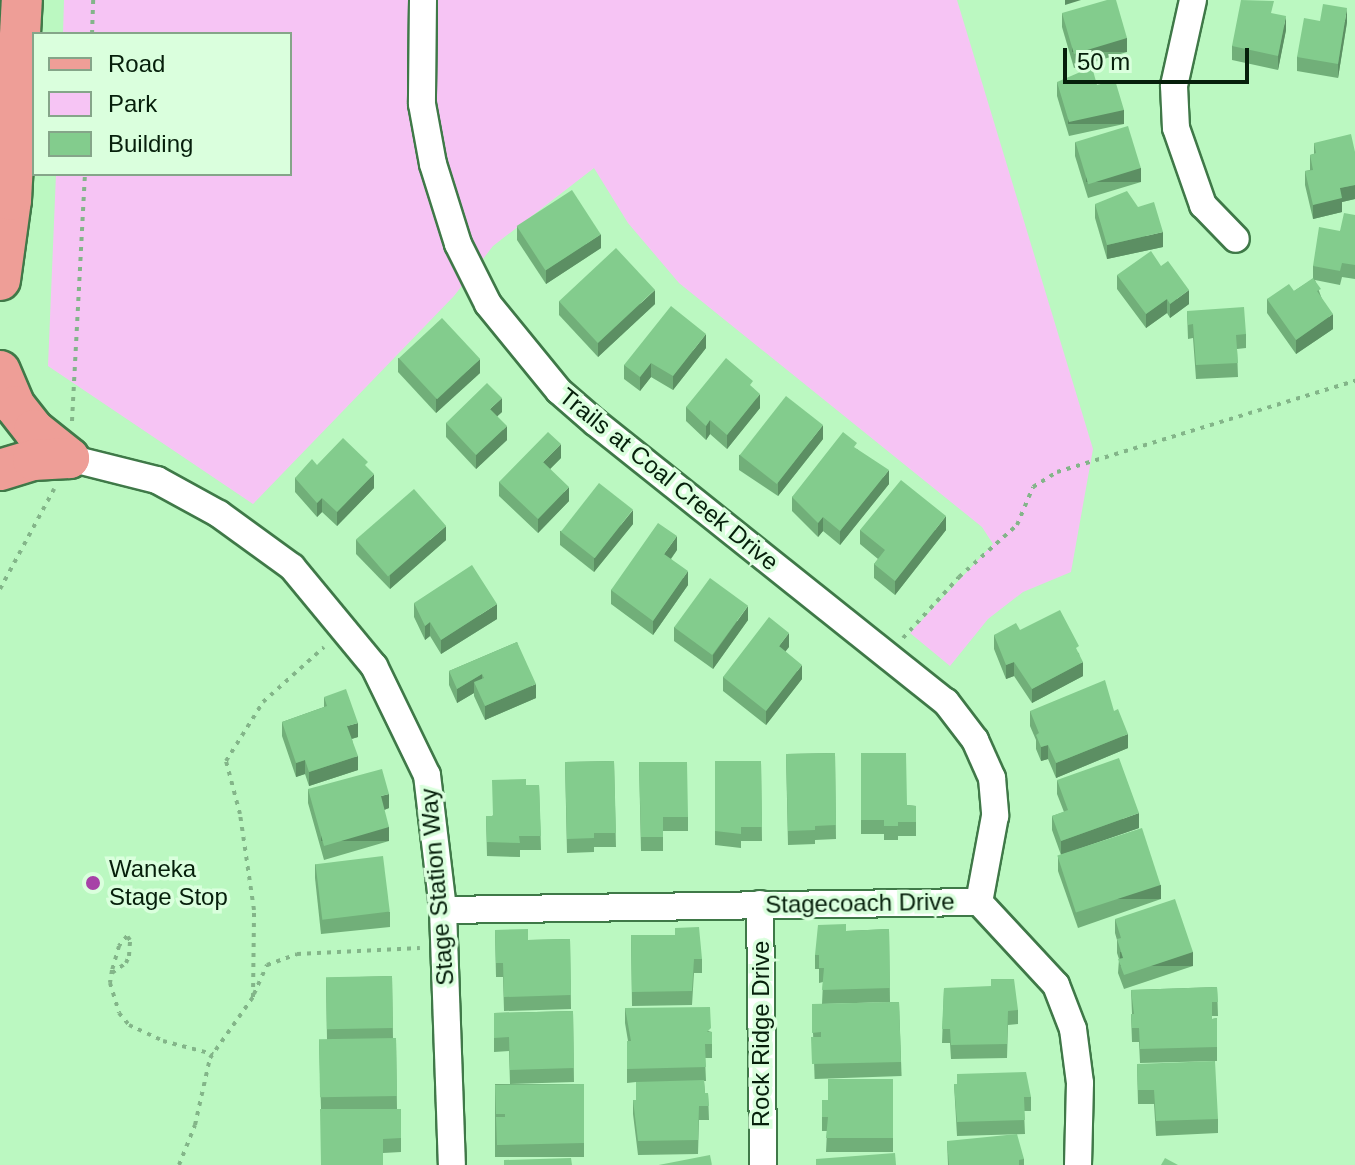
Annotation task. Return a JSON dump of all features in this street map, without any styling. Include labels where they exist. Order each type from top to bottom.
[{"type":"main road","points":[[0,280],[13,170],[22,0]]},
{"type":"main road","points":[[0,371],[15,406],[34,430],[66,457]]},
{"type":"main road","points":[[0,470],[33,460],[66,457]]},
{"type":"street","name":"Trails at Coal Creek Drive","points":[[423,0],[422,104],[433,164],[458,244],[488,304],[559,391],[586,415],[946,702],[975,740],[992,778],[995,816],[979,902]]},
{"type":"street","points":[[1193,0],[1174,86],[1176,128],[1203,205],[1236,239]]},
{"type":"street","name":"Stage Station Way","points":[[66,457],[157,480],[219,514],[292,567],[374,666],[427,775],[443,910],[452,1165]]},
{"type":"street","name":"Stagecoach Drive","points":[[443,910],[979,902],[1056,985],[1073,1029],[1080,1083],[1078,1165]]},
{"type":"street","name":"Rock Ridge Drive","points":[[760,904],[763,1165]]},
{"type":"path","points":[[92,32],[93,0]]},
{"type":"path","points":[[0,589],[66,457],[85,176]]},
{"type":"path","points":[[889,656],[959,577],[1017,525],[1033,487],[1057,472],[1355,381]]},
{"type":"path","points":[[253,997],[254,910],[240,814],[226,761],[263,702],[343,629]]},
{"type":"path","points":[[112,973],[129,956],[127,936],[115,954],[112,973],[113,998],[129,1025],[163,1041],[213,1054]]},
{"type":"path","points":[[179,1165],[195,1125],[213,1054],[253,997],[267,965],[297,954],[444,947]]},
{"type":"green space","points":[[64,0],[957,0],[1093,449],[1071,572],[1023,592],[988,619],[950,666],[910,633],[993,544],[982,527],[679,283],[628,223],[594,168],[493,246],[454,296],[253,504],[48,366],[56,176],[292,176],[292,32],[63,32]]},
{"type":"building","points":[[1116,0],[1127,38],[1074,54],[1062,13]]},
{"type":"building","points":[[1241,0],[1274,1],[1271,13],[1286,16],[1278,56],[1232,46]]},
{"type":"building","points":[[1323,4],[1347,8],[1338,64],[1297,57],[1304,18],[1320,21]]},
{"type":"building","points":[[1092,67],[1097,85],[1115,80],[1124,110],[1069,122],[1057,82]]},
{"type":"building","points":[[1128,126],[1141,168],[1088,184],[1075,142]]},
{"type":"building","points":[[1351,134],[1355,152],[1355,185],[1340,188],[1342,198],[1313,205],[1305,171],[1313,170],[1310,155],[1316,153],[1314,143]]},
{"type":"building","points":[[572,190],[601,234],[546,270],[517,226]]},
{"type":"building","points":[[1127,191],[1138,207],[1154,202],[1163,232],[1107,245],[1095,204]]},
{"type":"building","points":[[1344,213],[1355,215],[1355,265],[1342,263],[1340,271],[1313,266],[1319,227],[1340,231]]},
{"type":"building","points":[[616,248],[655,290],[598,343],[559,301]]},
{"type":"building","points":[[1151,251],[1161,266],[1168,261],[1189,290],[1170,304],[1167,299],[1146,314],[1117,275]]},
{"type":"building","points":[[1313,278],[1321,289],[1317,291],[1333,314],[1296,340],[1267,299],[1289,284],[1294,291]]},
{"type":"building","points":[[671,306],[706,334],[673,376],[651,363],[640,377],[624,365]]},
{"type":"building","points":[[1244,307],[1246,334],[1236,335],[1238,363],[1196,365],[1193,324],[1188,325],[1187,311]]},
{"type":"building","points":[[442,318],[480,359],[437,399],[399,358]]},
{"type":"building","points":[[726,358],[753,381],[750,385],[760,394],[727,435],[710,420],[706,426],[686,407]]},
{"type":"building","points":[[487,383],[502,398],[490,409],[507,426],[476,455],[446,423]]},
{"type":"building","points":[[786,396],[823,425],[777,484],[740,455]]},
{"type":"building","points":[[548,432],[561,444],[543,462],[569,487],[538,519],[499,482]]},
{"type":"building","points":[[843,432],[857,443],[854,447],[889,470],[840,531],[823,517],[818,523],[792,497]]},
{"type":"building","points":[[343,438],[368,462],[365,465],[374,474],[337,512],[322,498],[317,503],[295,478],[312,459],[317,465]]},
{"type":"building","points":[[901,480],[946,516],[895,581],[874,564],[885,550],[860,530]]},
{"type":"building","points":[[599,483],[633,509],[595,558],[561,532]]},
{"type":"building","points":[[414,489],[446,526],[388,576],[356,540]]},
{"type":"building","points":[[658,523],[677,536],[664,554],[688,571],[653,621],[611,590]]},
{"type":"building","points":[[472,565],[497,604],[441,640],[430,622],[425,626],[414,603]]},
{"type":"building","points":[[710,578],[748,606],[712,655],[674,627]]},
{"type":"building","points":[[1060,610],[1079,646],[1076,648],[1083,662],[1032,689],[1014,662],[1006,665],[994,635],[1016,623],[1020,630]]},
{"type":"building","points":[[769,617],[789,633],[779,646],[802,665],[766,711],[723,677]]},
{"type":"building","points":[[517,642],[536,684],[485,706],[474,682],[484,678],[482,674],[457,689],[449,671]]},
{"type":"building","points":[[1105,680],[1114,711],[1118,709],[1128,734],[1056,763],[1048,745],[1041,747],[1030,711]]},
{"type":"building","points":[[346,689],[358,723],[347,726],[358,756],[309,772],[305,760],[296,763],[282,722],[327,706],[324,697]]},
{"type":"building","points":[[835,753],[836,825],[788,831],[786,754]]},
{"type":"building","points":[[861,753],[906,753],[907,805],[916,806],[916,822],[884,826],[884,820],[861,820]]},
{"type":"building","points":[[1119,758],[1139,813],[1061,841],[1052,816],[1068,810],[1057,780]]},
{"type":"building","points":[[614,761],[616,833],[594,833],[594,838],[567,839],[565,762]]},
{"type":"building","points":[[715,761],[761,761],[762,827],[741,827],[741,834],[715,831]]},
{"type":"building","points":[[639,762],[687,762],[688,817],[663,817],[663,837],[641,837]]},
{"type":"building","points":[[382,769],[389,794],[381,796],[389,827],[324,846],[308,789]]},
{"type":"building","points":[[526,779],[526,785],[539,785],[541,836],[519,836],[520,843],[487,842],[486,816],[493,816],[492,780]]},
{"type":"building","points":[[1142,828],[1161,885],[1076,913],[1057,856]]},
{"type":"building","points":[[383,856],[390,912],[322,920],[316,864]]},
{"type":"building","points":[[1175,899],[1193,952],[1124,975],[1118,959],[1123,958],[1115,919]]},
{"type":"building","points":[[846,924],[846,931],[889,929],[890,988],[822,990],[824,968],[819,968],[819,955],[815,955],[818,925]]},
{"type":"building","points":[[699,927],[702,959],[694,959],[692,991],[632,992],[631,935],[675,935],[675,928]]},
{"type":"building","points":[[528,929],[528,940],[570,939],[571,995],[504,997],[503,963],[496,963],[495,930]]},
{"type":"building","points":[[392,976],[393,1028],[327,1029],[326,977]]},
{"type":"building","points":[[991,979],[1014,979],[1018,1010],[1008,1011],[1007,1044],[951,1045],[950,1029],[942,1029],[944,988],[991,986]]},
{"type":"building","points":[[1217,987],[1218,1002],[1212,1002],[1212,1019],[1217,1018],[1217,1047],[1140,1049],[1139,1028],[1132,1028],[1131,990]]},
{"type":"building","points":[[899,1002],[901,1062],[812,1064],[811,1037],[821,1037],[821,1032],[812,1033],[812,1004]]},
{"type":"building","points":[[710,1007],[711,1028],[707,1032],[712,1032],[712,1044],[705,1044],[706,1067],[627,1069],[627,1041],[631,1041],[625,1008]]},
{"type":"building","points":[[573,1011],[574,1068],[510,1070],[509,1037],[494,1038],[494,1013]]},
{"type":"building","points":[[396,1038],[397,1096],[320,1097],[319,1039]]},
{"type":"building","points":[[1215,1061],[1218,1119],[1156,1121],[1154,1090],[1138,1090],[1137,1064]]},
{"type":"building","points":[[1026,1072],[1031,1097],[1024,1097],[1025,1120],[957,1122],[954,1084],[957,1084],[957,1074]]},
{"type":"building","points":[[828,1079],[893,1079],[893,1138],[826,1138],[828,1117],[822,1117],[822,1100],[828,1100]]},
{"type":"building","points":[[704,1080],[709,1106],[699,1106],[698,1140],[638,1141],[633,1100],[636,1100],[636,1082]]},
{"type":"building","points":[[584,1084],[584,1143],[497,1145],[496,1117],[505,1117],[505,1114],[496,1114],[495,1085]]},
{"type":"building","points":[[320,1109],[401,1109],[401,1138],[383,1139],[383,1165],[321,1165]]},
{"type":"building","points":[[1017,1134],[1024,1159],[1019,1160],[1019,1165],[949,1165],[947,1141]]},
{"type":"building","points":[[895,1153],[896,1165],[816,1165],[816,1159]]},
{"type":"building","points":[[710,1155],[711,1165],[659,1165]]},
{"type":"building","points":[[571,1158],[572,1165],[504,1165],[504,1160]]},
{"type":"building","points":[[1165,1158],[1178,1165],[1161,1165]]},
{"type":"place","name":"Waneka Stage Stop","points":[[93,883]]}]
